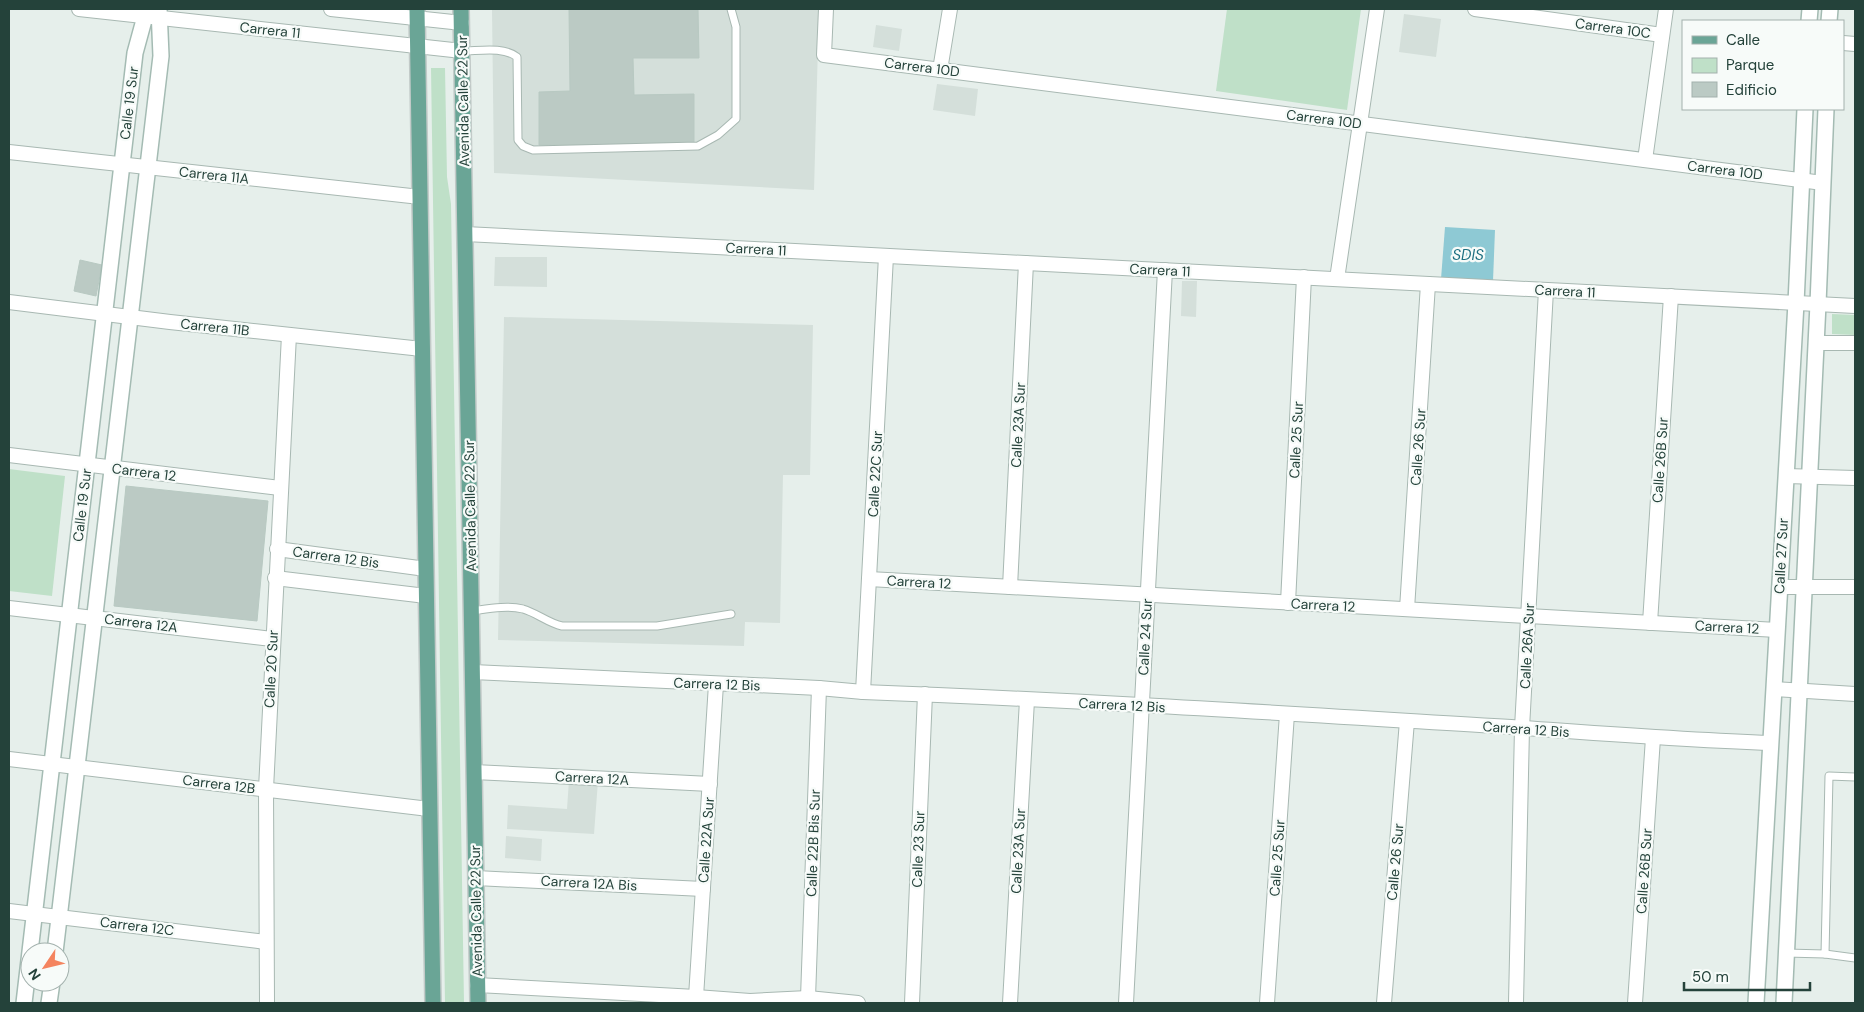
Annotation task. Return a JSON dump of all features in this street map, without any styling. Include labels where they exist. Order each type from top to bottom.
[{"type":"main road","points":[[418,13],[433,1003]]},
{"type":"main road","name":"Avenida Calle 22 Sur","points":[[462,16],[478,1003]]},
{"type":"street","name":"Carrera 11","points":[[79,9],[153,13],[462,51]]},
{"type":"street","points":[[331,9],[462,16]]},
{"type":"street","name":"Carrera 10D","points":[[826,9],[824,55],[1823,183]]},
{"type":"street","points":[[940,70],[950,9]]},
{"type":"street","points":[[1337,279],[1377,9]]},
{"type":"street","name":"Carrera 10C","points":[[1475,9],[1662,34]]},
{"type":"street","points":[[1645,160],[1666,9]]},
{"type":"street","name":"Calle 19 Sur","points":[[24,1003],[134,53],[153,13]]},
{"type":"street","name":"Calle 19 Sur","points":[[56,942],[161,56],[153,13]]},
{"type":"street","name":"Calle 27 Sur","points":[[1756,1003],[1796,303],[1805,110]]},
{"type":"street","name":"Calle 27 Sur","points":[[1784,1003],[1826,110]]},
{"type":"street","name":"Carrera 11A","points":[[9,152],[420,198]]},
{"type":"street","name":"Carrera 11","points":[[465,234],[1855,306]]},
{"type":"street","name":"Calle 22C Sur","points":[[863,692],[886,256]]},
{"type":"street","name":"Calle 23A Sur","points":[[1010,587],[1026,263]]},
{"type":"street","name":"Calle 24 Sur","points":[[1126,1003],[1165,270]]},
{"type":"street","name":"Calle 25 Sur","points":[[1288,603],[1304,277]]},
{"type":"street","name":"Calle 26 Sur","points":[[1407,609],[1428,284]]},
{"type":"street","name":"Calle 26A Sur","points":[[1516,1003],[1522,728],[1546,290]]},
{"type":"street","name":"Calle 26B Sur","points":[[1650,623],[1671,296]]},
{"type":"street","name":"Carrera 11B","points":[[9,302],[422,349]]},
{"type":"street","name":"Calle 20 Sur","points":[[267,1003],[266,790],[288,335]]},
{"type":"street","points":[[1816,343],[1855,343]]},
{"type":"street","name":"Carrera 12","points":[[9,455],[280,488]]},
{"type":"street","points":[[1786,476],[1855,478]]},
{"type":"street","name":"Carrera 12 Bis","points":[[277,549],[426,569]]},
{"type":"street","name":"Carrera 12 Bis","points":[[275,578],[426,596]]},
{"type":"street","name":"Carrera 12","points":[[869,579],[1777,630]]},
{"type":"street","points":[[1780,587],[1855,587]]},
{"type":"street","name":"Carrera 12A","points":[[9,608],[272,639]]},
{"type":"street","name":"Carrera 12 Bis","points":[[472,672],[819,688],[863,692],[1406,721],[1653,738],[1771,743]]},
{"type":"street","name":"Calle 22A Sur","points":[[696,997],[716,684]]},
{"type":"street","name":"Calle 22B Bis Sur","points":[[808,998],[819,688]]},
{"type":"street","points":[[1774,689],[1855,694]]},
{"type":"street","name":"Calle 23 Sur","points":[[912,1003],[925,694]]},
{"type":"street","name":"Calle 23A Sur","points":[[1010,1003],[1026,700]]},
{"type":"street","name":"Calle 25 Sur","points":[[1267,1003],[1286,714]]},
{"type":"street","name":"Calle 26 Sur","points":[[1384,1003],[1406,721]]},
{"type":"street","name":"Calle 26B Sur","points":[[1634,1003],[1653,738]]},
{"type":"street","name":"Carrera 12B","points":[[9,759],[430,810]]},
{"type":"street","name":"Carrera 12A","points":[[474,772],[710,784]]},
{"type":"street","name":"Carrera 12A Bis","points":[[476,878],[703,889]]},
{"type":"street","name":"Carrera 12C","points":[[9,911],[266,942]]},
{"type":"street","points":[[477,985],[696,997],[750,1002],[808,998],[858,1003]]},
{"type":"lane","points":[[462,51],[510,52],[516,57],[518,140],[522,146],[533,150],[698,146],[718,135],[736,119],[736,27],[731,9]]},
{"type":"lane","points":[[472,611],[508,608],[522,609],[549,623],[562,626],[657,626],[731,614]]},
{"type":"lane","points":[[1825,954],[1829,776],[1855,777]]},
{"type":"lane","points":[[1786,953],[1825,954],[1855,958]]},
{"type":"shaded area","points":[[492,9],[819,9],[814,190],[494,173]]},
{"type":"shaded area","points":[[1404,14],[1441,19],[1436,57],[1399,52]]},
{"type":"shaded area","points":[[876,25],[902,29],[899,51],[873,47]]},
{"type":"shaded area","points":[[937,84],[978,89],[975,116],[933,110]]},
{"type":"shaded area","points":[[495,257],[547,257],[547,287],[494,286]]},
{"type":"shaded area","points":[[1182,281],[1197,281],[1196,317],[1181,316]]},
{"type":"shaded area","points":[[504,317],[813,325],[810,475],[783,475],[780,623],[745,622],[744,646],[498,640]]},
{"type":"shaded area","points":[[569,780],[598,781],[594,834],[507,829],[508,805],[567,809]]},
{"type":"shaded area","points":[[506,836],[542,839],[541,861],[505,858]]},
{"type":"green space","points":[[1227,9],[1361,9],[1347,110],[1216,91]]},
{"type":"green space","points":[[431,68],[445,68],[447,177],[451,204],[464,1003],[445,1003]]},
{"type":"green space","points":[[1832,314],[1855,315],[1855,335],[1832,334]]},
{"type":"green space","points":[[9,469],[65,476],[52,596],[9,591]]},
{"type":"water","name":"SDIS","points":[[1445,227],[1495,230],[1493,281],[1441,279]]},
{"type":"building","points":[[569,9],[698,9],[699,58],[633,58],[634,95],[694,94],[694,144],[539,145],[539,92],[570,91]]},
{"type":"building","points":[[80,260],[102,265],[96,296],[74,291]]},
{"type":"building","points":[[126,486],[268,501],[257,621],[114,606]]}]
